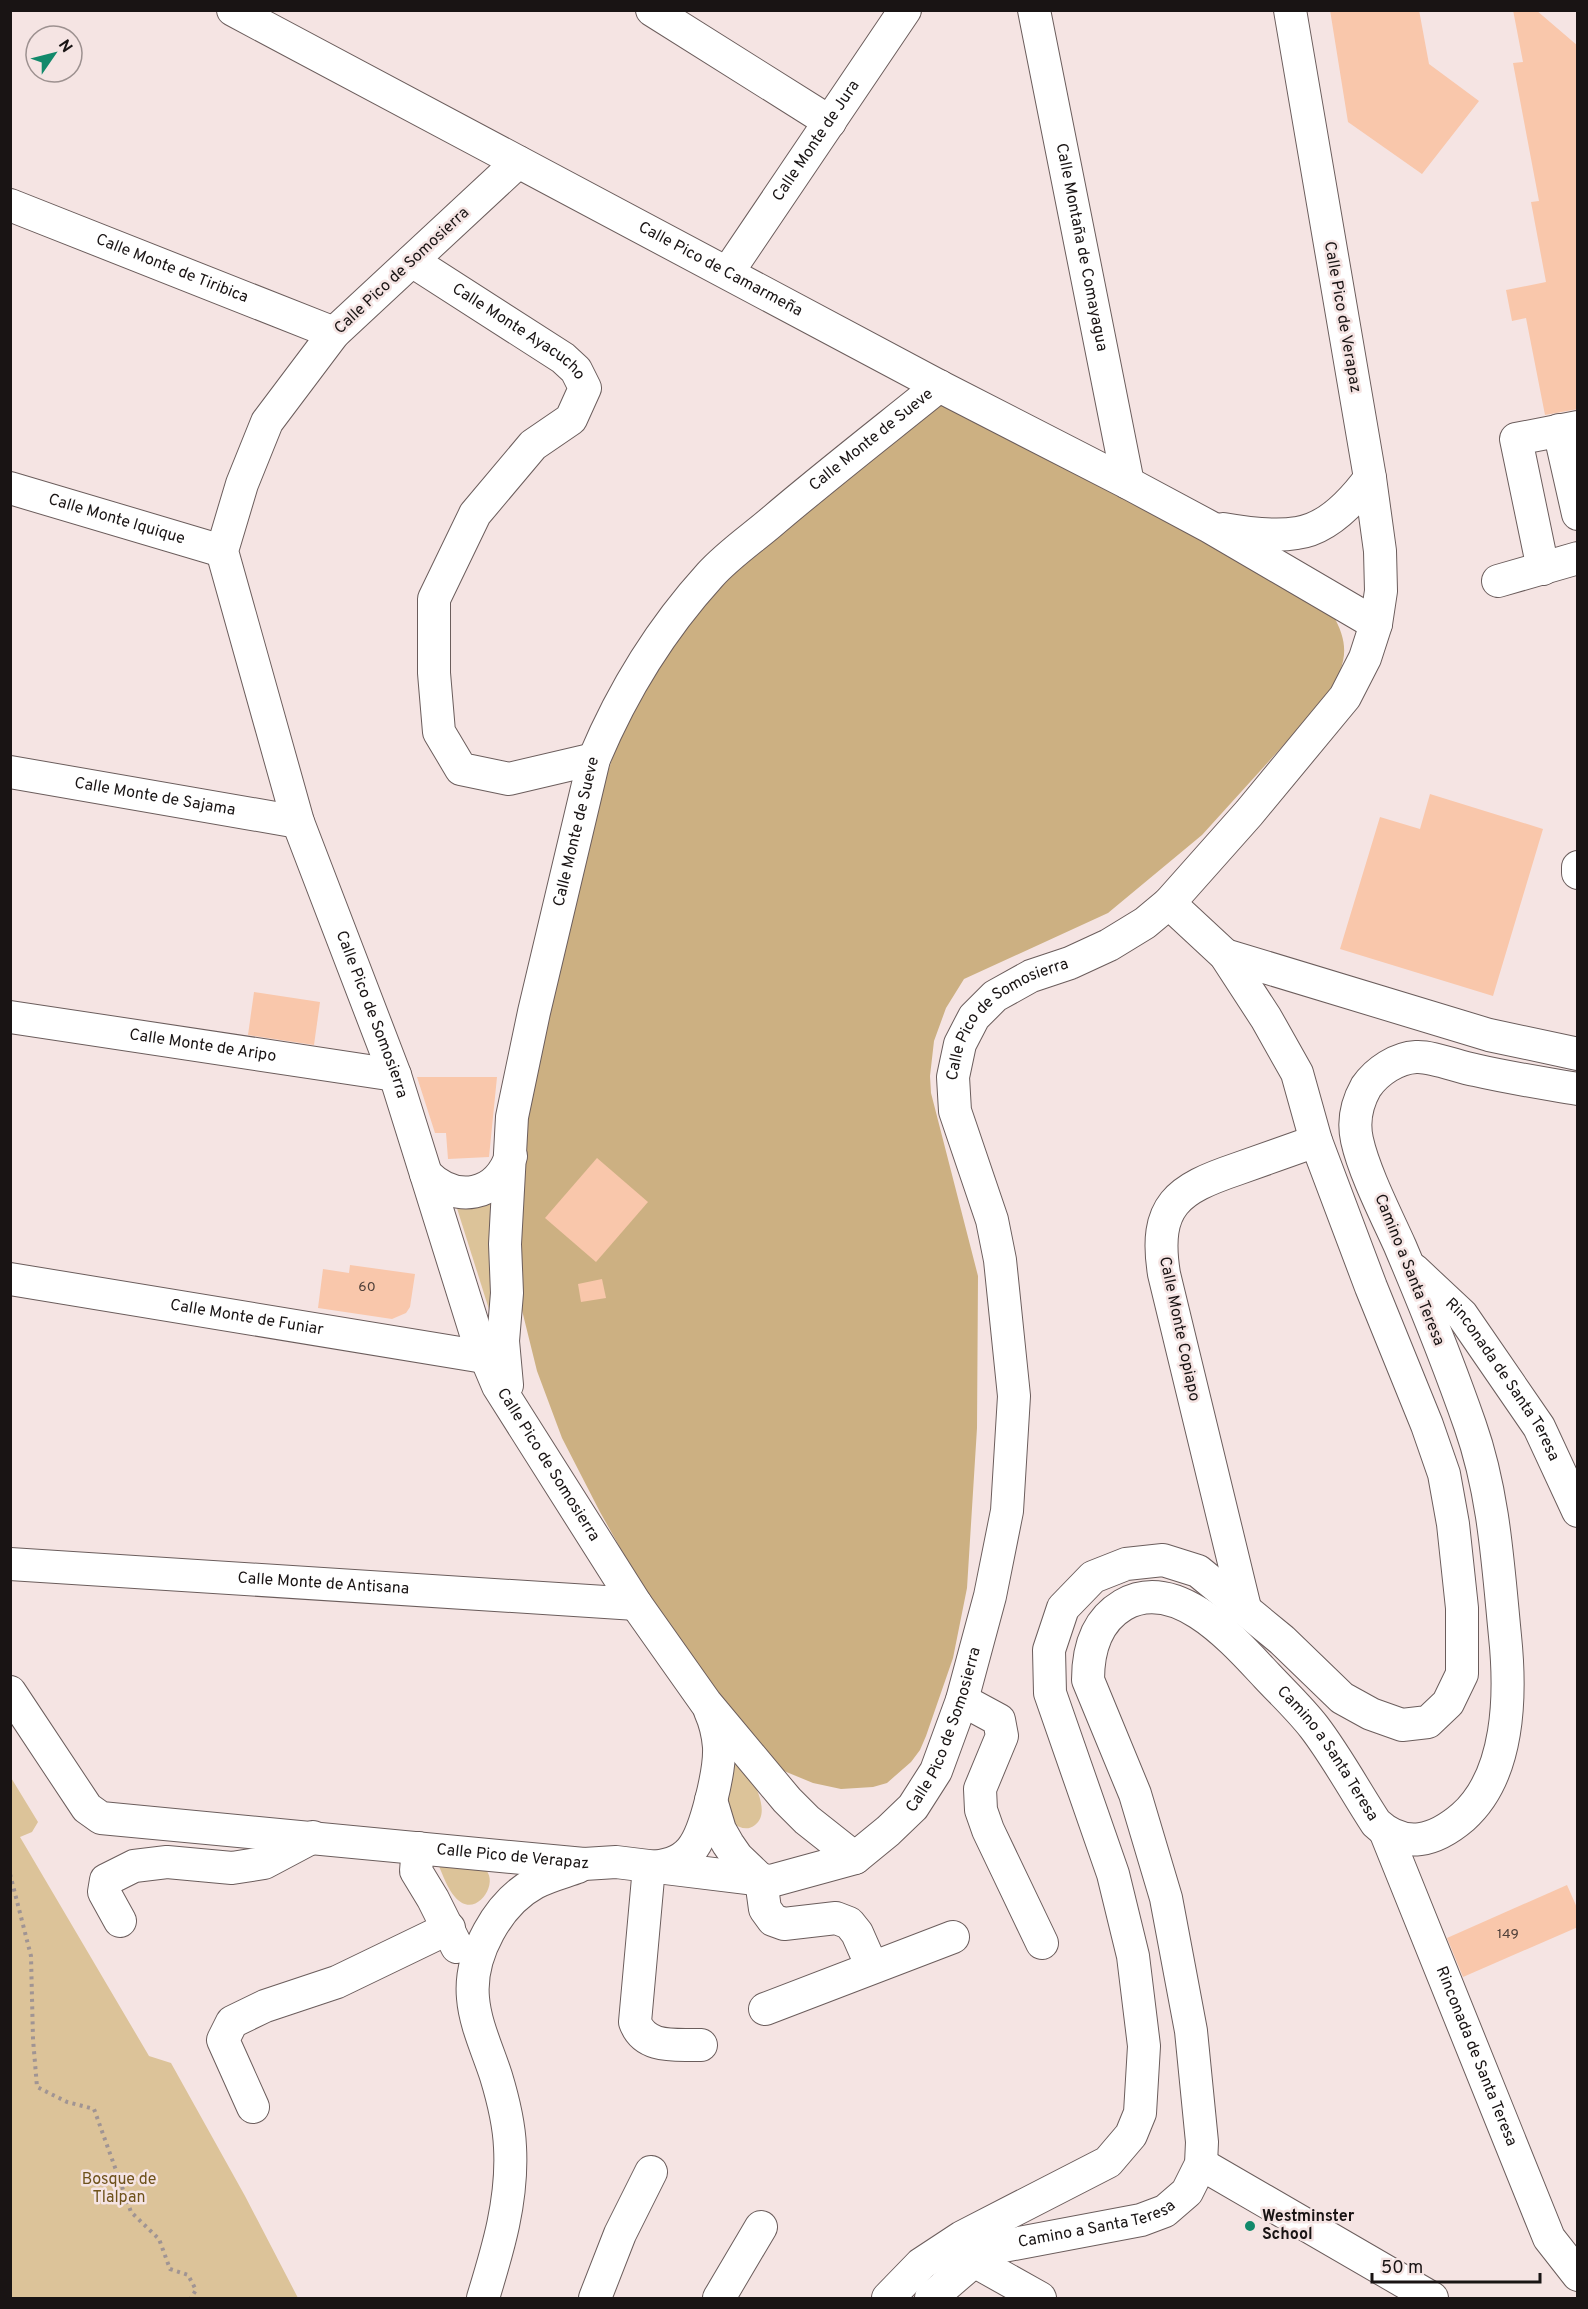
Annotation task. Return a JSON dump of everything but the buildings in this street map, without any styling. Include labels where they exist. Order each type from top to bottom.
[{"type":"street","points":[[652,10],[830,122]]},
{"type":"street","name":"Calle Monte de Jura","points":[[728,272],[905,10]]},
{"type":"street","name":"Calle Montaña de Comayagua","points":[[1034,10],[1128,483]]},
{"type":"street","name":"Calle Pico de Verapaz","points":[[1290,10],[1370,478],[1380,551],[1382,591],[1376,624]]},
{"type":"street","name":"Calle Pico de Camarmeña","points":[[251,15],[518,162],[1210,527],[1376,624]]},
{"type":"street","name":"Calle Pico de Somosierra","points":[[518,162],[334,333],[267,422],[242,484],[222,551],[298,822],[395,1076],[484,1357],[498,1386],[636,1604],[706,1703],[787,1800],[807,1820],[855,1858]]},
{"type":"street","name":"Calle Monte de Tiribica","points":[[10,205],[334,333]]},
{"type":"street","name":"Calle Monte Ayacucho","points":[[412,261],[563,358],[576,370],[585,388],[571,419],[533,445],[475,514],[434,599],[434,673],[439,732],[461,769],[509,779],[594,759]]},
{"type":"street","name":"Calle Monte de Sueve","points":[[516,1414],[506,1378],[503,1350],[507,1293],[505,1244],[512,1116],[534,1012],[594,759],[610,721],[648,653],[670,622],[712,573],[939,386]]},
{"type":"street","points":[[1543,568],[1516,439],[1569,429],[1578,514]]},
{"type":"street","name":"Calle Pico de Camarmeña","points":[[1210,527],[1238,532],[1298,533],[1318,525],[1337,513],[1370,478]]},
{"type":"street","name":"Calle Monte Iquique","points":[[10,488],[222,551]]},
{"type":"street","points":[[1498,581],[1578,558]]},
{"type":"street","name":"Calle Pico de Somosierra","points":[[584,1864],[616,1862],[771,1881],[855,1858],[901,1819],[926,1790],[945,1752],[962,1700],[990,1596],[1007,1510],[1014,1396],[1000,1260],[992,1220],[956,1111],[953,1077],[960,1044],[974,1017],[995,996],[1031,976],[1070,963],[1109,945],[1145,922],[1169,903],[1249,813],[1345,697],[1365,658],[1376,624]]},
{"type":"street","name":"Calle Monte de Sajama","points":[[10,772],[298,822]]},
{"type":"street","points":[[1578,867],[1578,873]]},
{"type":"street","name":"Camino a Santa Teresa","points":[[888,2298],[921,2264],[962,2237],[1108,2162],[1131,2135],[1140,2113],[1144,2046],[1133,1956],[1113,1874],[1050,1693],[1049,1650],[1063,1608],[1093,1577],[1126,1564],[1163,1560],[1198,1571],[1245,1608],[1342,1698],[1371,1714],[1402,1725],[1428,1722],[1448,1703],[1462,1674],[1462,1608],[1453,1524],[1444,1474],[1316,1141],[1297,1073],[1266,1018],[1225,955],[1169,903]]},
{"type":"street","name":"Camino a Santa Teresa","points":[[1225,955],[1489,1035],[1578,1054]]},
{"type":"street","name":"Calle Monte de Aripo","points":[[10,1017],[395,1076]]},
{"type":"street","points":[[1474,1070],[1489,1035]]},
{"type":"street","name":"Camino a Santa Teresa","points":[[931,2298],[965,2268],[998,2247],[1154,2217],[1175,2204],[1186,2192],[1201,2164],[1202,2142],[1191,2031],[1166,1898],[1135,1794],[1088,1680],[1088,1663],[1092,1648],[1096,1634],[1104,1621],[1126,1604],[1153,1597],[1179,1603],[1195,1610],[1217,1626],[1313,1725],[1376,1823],[1397,1838],[1410,1840],[1431,1838],[1444,1832],[1466,1814],[1480,1796],[1499,1757],[1507,1712],[1508,1664],[1493,1521],[1470,1426],[1356,1137],[1356,1116],[1361,1096],[1377,1074],[1389,1065],[1418,1056],[1474,1070],[1578,1089]]},
{"type":"street","name":"Calle Monte Copiapo","points":[[1245,1608],[1164,1274],[1161,1260],[1163,1231],[1173,1205],[1191,1186],[1316,1141]]},
{"type":"street","points":[[426,1174],[442,1187],[452,1191],[473,1192],[494,1183],[507,1167],[511,1156]]},
{"type":"street","name":"Rinconada de Santa Teresa","points":[[1407,1263],[1462,1315],[1539,1427],[1578,1511]]},
{"type":"street","name":"Calle Monte de Funiar","points":[[10,1279],[484,1357]]},
{"type":"street","name":"Calle Monte de Antisana","points":[[10,1564],[636,1604]]},
{"type":"street","name":"Calle Pico de Verapaz","points":[[10,1692],[87,1808],[101,1818],[584,1864]]},
{"type":"street","points":[[962,1700],[999,1720],[1002,1736],[980,1789],[981,1810],[988,1830],[1042,1943]]},
{"type":"street","points":[[701,2045],[653,2042],[642,2035],[635,2022],[649,1867],[671,1864],[682,1859],[690,1851],[700,1835],[711,1800],[719,1749],[717,1733],[706,1703]]},
{"type":"street","points":[[711,1800],[720,1830],[728,1844],[737,1857],[760,1880],[765,1909],[773,1920],[784,1924],[836,1918],[849,1923],[857,1933],[872,1967]]},
{"type":"street","name":"Rinconada de Santa Teresa","points":[[1385,1831],[1548,2238],[1578,2275]]},
{"type":"street","points":[[120,1921],[104,1892],[106,1880],[134,1866],[167,1862],[232,1868],[264,1863],[313,1837]]},
{"type":"street","points":[[418,1848],[416,1871],[449,1928],[459,1951],[473,1998]]},
{"type":"street","name":"Calle Pico de Verapaz","points":[[483,2298],[505,2222],[510,2180],[510,2147],[502,2098],[486,2051],[473,1998],[474,1976],[488,1934],[509,1905],[536,1883],[584,1864]]},
{"type":"street","points":[[253,2107],[223,2040],[232,2022],[265,2006],[337,1982],[449,1928]]},
{"type":"street","points":[[765,2009],[953,1937]]},
{"type":"street","points":[[1201,2164],[1432,2298]]},
{"type":"street","points":[[595,2298],[620,2234],[651,2172]]},
{"type":"street","points":[[719,2298],[761,2227]]},
{"type":"street","points":[[965,2268],[997,2298]]},
{"type":"street","points":[[965,2268],[1040,2298]]},
{"type":"path","points":[[10,1874],[31,1956],[37,2087],[67,2102],[94,2109],[131,2212],[159,2239],[170,2269],[188,2274],[196,2290],[191,2298]]},
{"type":"green space","points":[[496,1194],[493,1322],[455,1202]]},
{"type":"green space","points":[[736,1751],[756,1788],[762,1809],[760,1818],[755,1825],[749,1828],[733,1823],[726,1805]]},
{"type":"green space","name":"Bosque de Tlalpan","points":[[10,1776],[38,1822],[32,1832],[20,1837],[149,2056],[171,2063],[245,2196],[298,2298],[11,2298]]},
{"type":"green space","points":[[438,1864],[480,1866],[487,1871],[490,1879],[485,1895],[472,1905],[463,1904],[450,1890]]},
{"type":"shaded area","points":[[939,401],[1121,492],[1332,613],[1342,636],[1344,654],[1339,673],[1329,695],[1202,835],[1108,913],[964,979],[946,1008],[934,1041],[930,1076],[931,1093],[978,1276],[977,1428],[967,1588],[953,1658],[920,1750],[911,1762],[887,1783],[873,1787],[841,1789],[813,1783],[784,1771],[766,1756],[713,1700],[650,1601],[562,1438],[537,1371],[517,1290],[520,1117],[582,850],[622,729],[659,666],[722,584]]},
{"type":"place","name":"Westminster School","points":[[1250,2226]]}]
